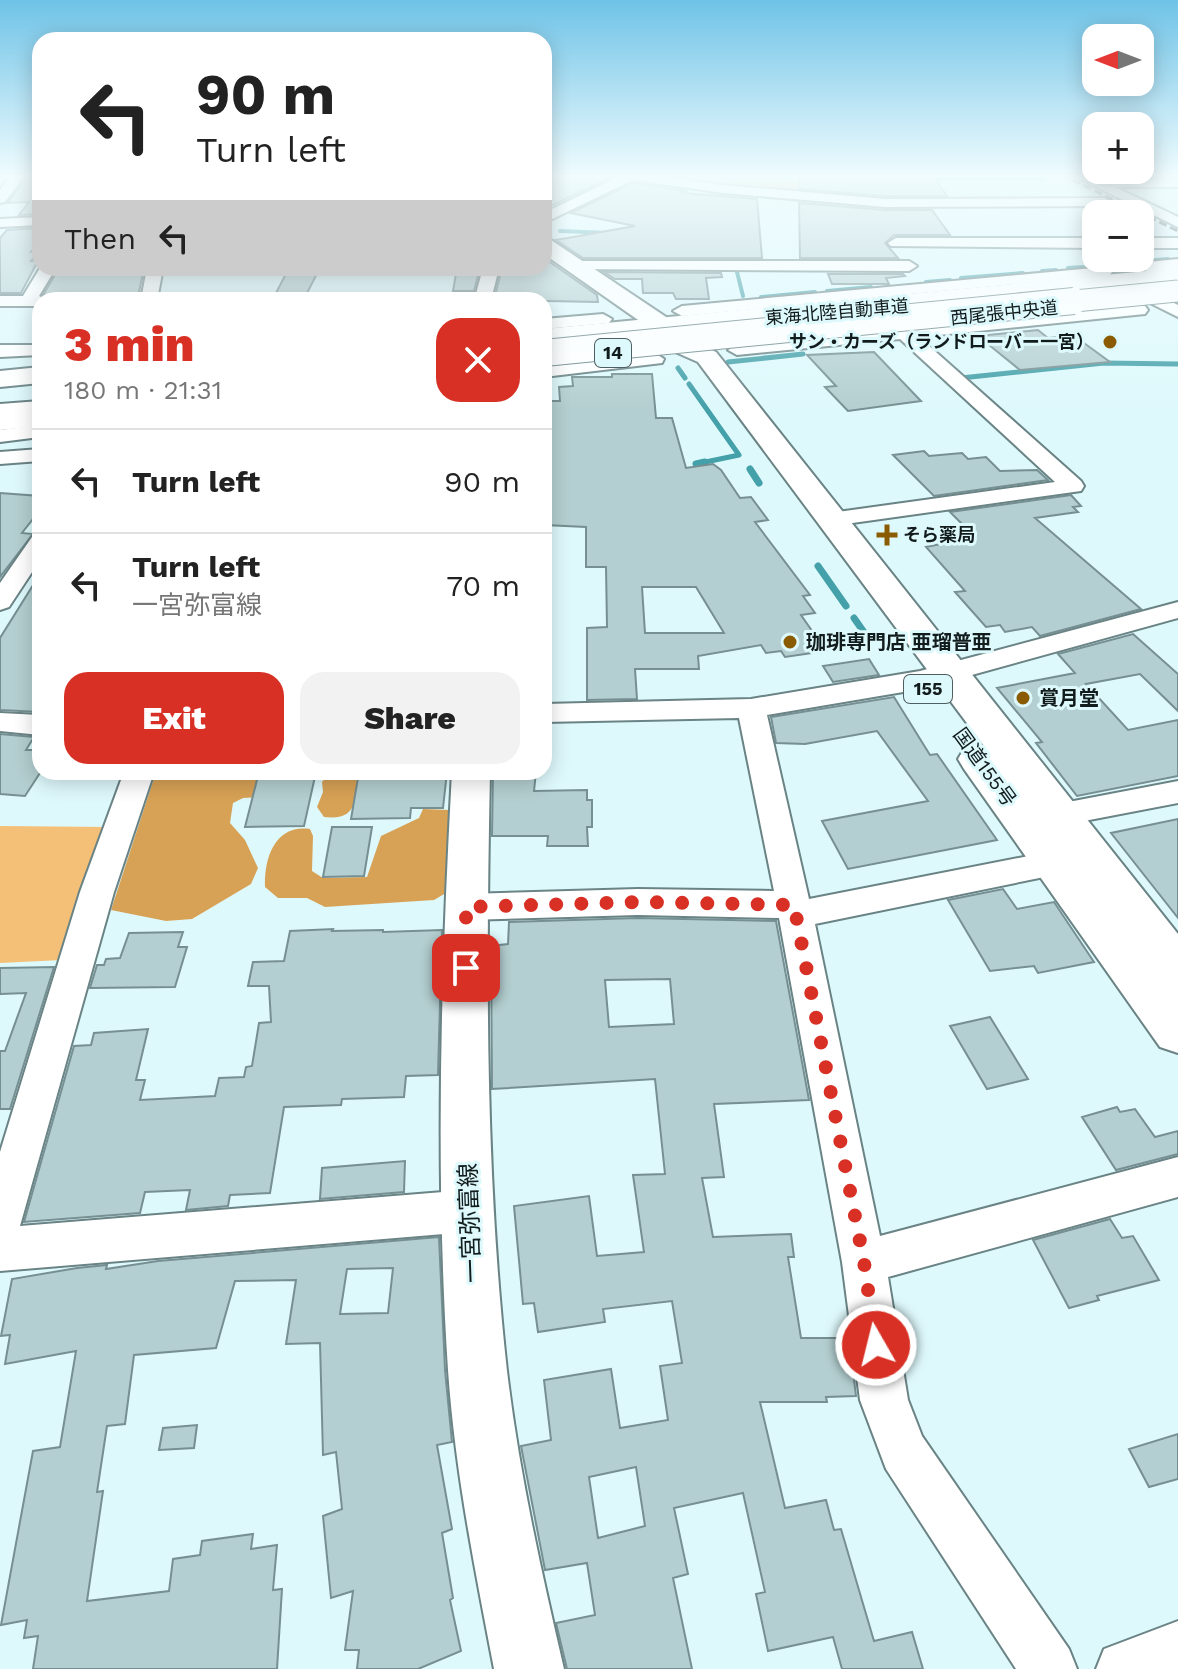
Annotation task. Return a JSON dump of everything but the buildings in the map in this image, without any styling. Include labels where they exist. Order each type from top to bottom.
[{"type":"highway","name":"国道155号","points":[[557,253],[707,357],[831,519],[936,676],[1054,863],[1178,1031]]},
{"type":"highway","name":"東海北陸自動車道","points":[[552,332],[673,333],[1178,276]]},
{"type":"highway","name":"東海北陸自動車道","points":[[552,352],[1178,293]]},
{"type":"highway","name":"国道155号","points":[[673,333],[687,359],[936,676],[1058,815],[1178,970]]},
{"type":"highway","points":[[0,379],[32,376]]},
{"type":"highway","points":[[0,394],[32,391]]},
{"type":"highway","points":[[0,409],[32,406]]},
{"type":"highway","points":[[0,422],[32,419]]},
{"type":"main road","name":"西尾張中央道","points":[[552,359],[599,359],[673,333],[792,306],[981,293],[1122,272]]},
{"type":"main road","name":"西尾張中央道","points":[[1149,272],[1178,276]]},
{"type":"main road","name":"西尾張中央道","points":[[673,333],[891,331],[1147,304],[1178,293]]},
{"type":"main road","points":[[0,387],[32,384]]},
{"type":"main road","name":"一宮弥富線","points":[[471,780],[466,907],[468,1211],[480,1404],[497,1517],[529,1669]]},
{"type":"street","points":[[904,253],[921,289]]},
{"type":"street","points":[[1154,267],[1178,264]]},
{"type":"street","points":[[575,266],[909,266]]},
{"type":"street","points":[[741,266],[749,297],[757,304]]},
{"type":"street","points":[[673,333],[757,304],[792,306],[921,289],[1104,272]]},
{"type":"street","points":[[955,286],[981,293]]},
{"type":"street","points":[[0,301],[32,301]]},
{"type":"street","points":[[1147,304],[1178,312]]},
{"type":"street","points":[[552,332],[603,319]]},
{"type":"street","points":[[737,350],[891,331],[1073,486],[831,519]]},
{"type":"street","points":[[0,351],[32,350]]},
{"type":"street","points":[[552,369],[599,359]]},
{"type":"street","points":[[0,372],[32,370]]},
{"type":"street","points":[[0,436],[32,432]]},
{"type":"street","points":[[0,478],[9,457],[32,456]]},
{"type":"street","points":[[0,602],[32,554]]},
{"type":"street","points":[[552,713],[751,708],[936,676],[1173,616]]},
{"type":"street","points":[[751,708],[795,910],[864,1262],[884,1400],[903,1452],[1049,1669]]},
{"type":"street","points":[[0,722],[32,724]]},
{"type":"street","points":[[0,1222],[13,1125],[136,780]]},
{"type":"street","points":[[1058,815],[1178,792]]},
{"type":"street","points":[[466,907],[638,902],[795,910],[1054,863]]},
{"type":"street","points":[[864,1262],[1178,1177]]},
{"type":"street","points":[[0,1249],[468,1211]]},
{"type":"street","points":[[1124,1669],[1178,1648]]},
{"type":"shaded area","points":[[153,780],[265,780],[258,797],[243,798],[233,803],[230,823],[245,840],[258,868],[251,884],[192,919],[166,921],[111,910]]},
{"type":"shaded area","points":[[357,780],[350,811],[336,817],[324,817],[317,807],[323,792],[322,782]]},
{"type":"shaded area","points":[[423,809],[451,810],[451,890],[434,900],[325,907],[307,898],[278,898],[265,887],[267,865],[274,845],[288,832],[310,829],[313,836],[312,871],[323,878],[367,877],[381,836],[419,818]]},
{"type":"shaded area","points":[[0,826],[109,827],[62,960],[0,963]]},
{"type":"waterway","points":[[1154,260],[1168,259]]},
{"type":"waterway","points":[[1068,268],[1082,267]]},
{"type":"waterway","points":[[736,268],[743,296]]},
{"type":"waterway","points":[[1042,271],[1056,270]]},
{"type":"waterway","points":[[961,278],[1023,273]]},
{"type":"waterway","points":[[926,282],[950,280]]},
{"type":"waterway","points":[[827,291],[871,287]]},
{"type":"waterway","points":[[761,297],[815,292]]},
{"type":"waterway","points":[[728,362],[803,354]]},
{"type":"waterway","points":[[961,378],[1104,363],[1178,364]]},
{"type":"waterway","points":[[678,368],[685,378]]},
{"type":"waterway","points":[[689,384],[739,455],[696,464],[705,462]]},
{"type":"waterway","points":[[750,469],[759,483]]},
{"type":"waterway","points":[[818,566],[846,606]]},
{"type":"waterway","points":[[854,618],[868,638]]},
{"type":"place","name":"サン・カーズ（ランドローバー一宮）","points":[[1110,342]]},
{"type":"place","name":"そら薬局","points":[[887,535]]},
{"type":"place","name":"珈琲専門店 亜瑠普亜","points":[[790,642]]},
{"type":"place","name":"賞月堂","points":[[1023,698]]},
{"type":"route","points":[[466,968],[466,907],[638,902],[794,905],[864,1262],[876,1345]]}]
